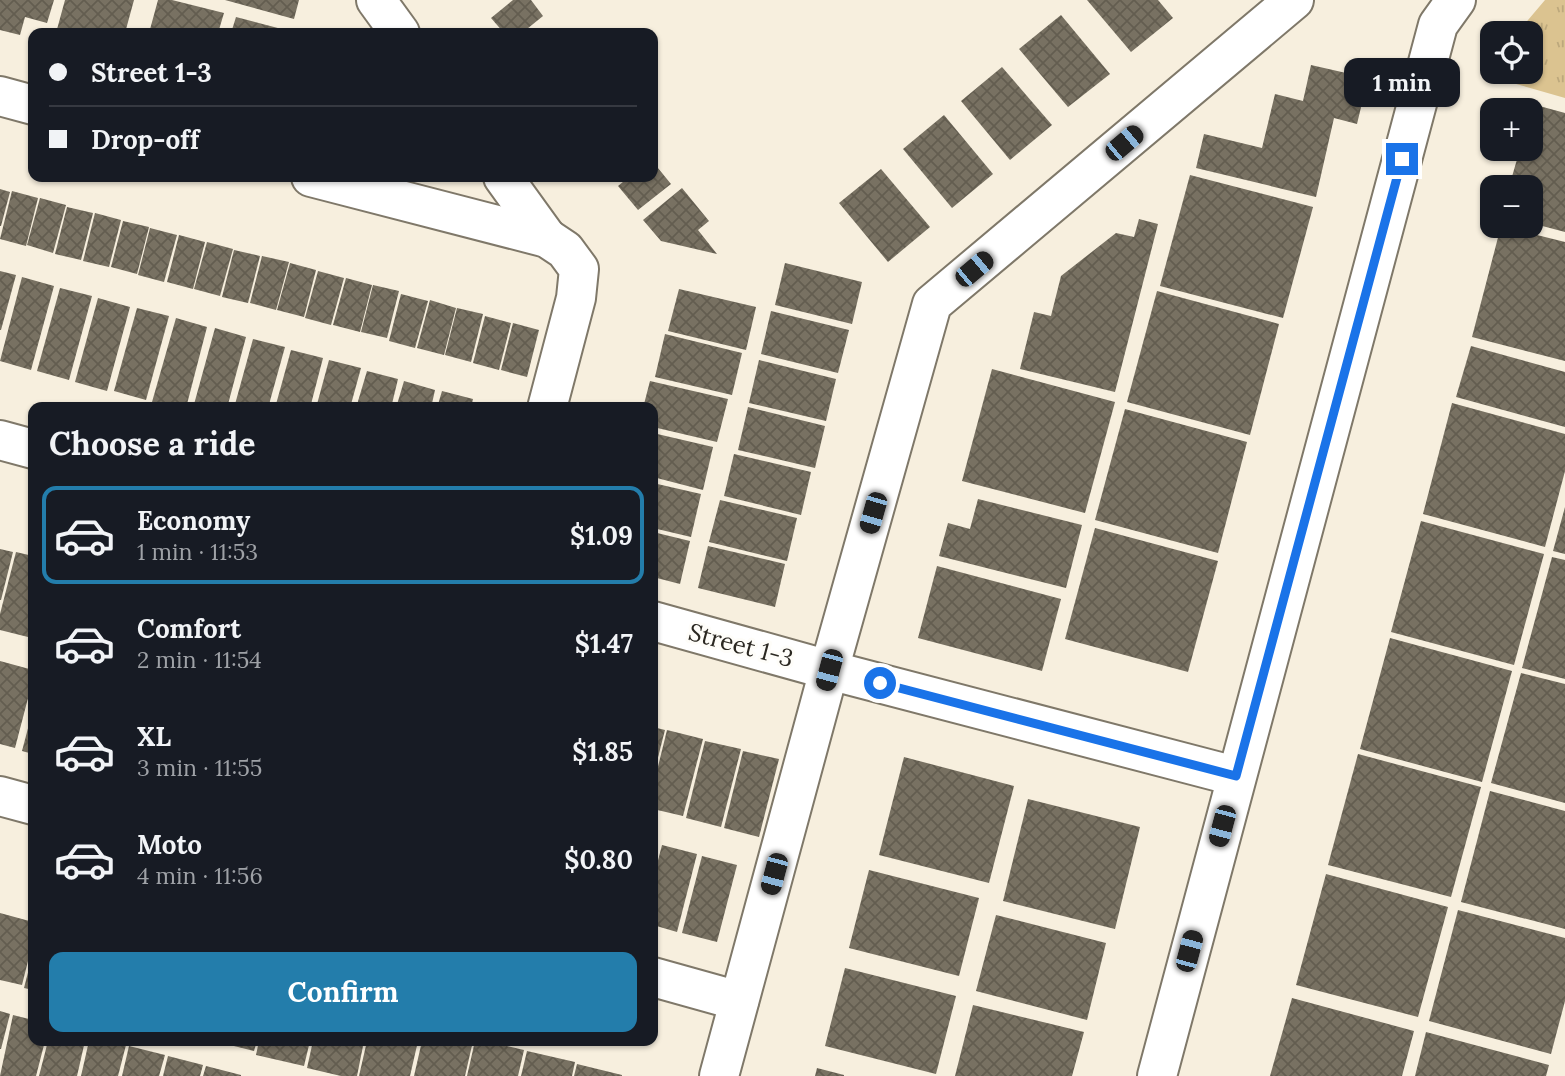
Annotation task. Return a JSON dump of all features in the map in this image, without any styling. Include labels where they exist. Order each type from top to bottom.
[{"type":"street","points":[[376,0],[396,28]]},
{"type":"street","points":[[719,1076],[932,304],[1294,0]]},
{"type":"street","points":[[1157,1076],[1438,8]]},
{"type":"street","points":[[0,96],[28,104]]},
{"type":"street","points":[[330,182],[547,238],[565,250],[579,270],[576,298],[549,402]]},
{"type":"street","points":[[507,182],[547,238]]},
{"type":"street","points":[[0,440],[28,448]]},
{"type":"street","name":"Street 1-3","points":[[658,622],[1236,776]]},
{"type":"street","points":[[0,796],[28,804]]},
{"type":"street","points":[[658,978],[739,1001]]},
{"type":"green space","points":[[1545,0],[1565,0],[1565,98],[1516,84],[1543,84],[1543,21],[1527,21]]},
{"type":"building","points":[[0,0],[54,0],[47,23],[25,17],[20,35],[0,30]]},
{"type":"building","points":[[65,0],[134,0],[126,28],[57,28]]},
{"type":"building","points":[[158,0],[172,0],[224,13],[220,28],[150,28]]},
{"type":"building","points":[[225,0],[299,0],[294,19]]},
{"type":"building","points":[[513,0],[531,0],[543,16],[528,28],[500,28],[491,18]]},
{"type":"building","points":[[1087,0],[1158,0],[1173,18],[1131,52]]},
{"type":"building","points":[[1061,15],[1110,74],[1068,107],[1019,49]]},
{"type":"building","points":[[236,17],[278,28],[233,28]]},
{"type":"building","points":[[1311,65],[1368,78],[1357,124],[1334,118],[1316,197],[1196,168],[1204,134],[1262,148],[1275,94],[1303,101]]},
{"type":"building","points":[[1002,67],[1052,125],[1010,160],[961,101]]},
{"type":"building","points":[[1543,107],[1565,113],[1565,232],[1543,226],[1543,175],[1512,175],[1517,161],[1543,161]]},
{"type":"building","points":[[944,115],[993,174],[952,208],[903,149]]},
{"type":"building","points":[[658,168],[671,184],[638,210],[618,186],[623,182],[658,182]]},
{"type":"building","points":[[881,169],[930,227],[888,262],[839,203]]},
{"type":"building","points":[[1190,175],[1313,207],[1283,318],[1160,286]]},
{"type":"building","points":[[682,188],[709,221],[698,230],[717,254],[661,241],[643,220]]},
{"type":"building","points":[[0,189],[10,192],[1,226],[0,226]]},
{"type":"building","points":[[12,191],[38,198],[26,246],[0,239]]},
{"type":"building","points":[[40,198],[66,205],[53,253],[27,245]]},
{"type":"building","points":[[67,207],[93,213],[81,260],[55,254]]},
{"type":"building","points":[[95,213],[121,220],[109,267],[83,261]]},
{"type":"building","points":[[1139,219],[1158,224],[1115,392],[1020,369],[1034,312],[1051,316],[1061,276],[1116,233],[1134,237]]},
{"type":"building","points":[[123,221],[149,227],[137,274],[111,267]]},
{"type":"building","points":[[150,228],[177,235],[164,282],[138,275]]},
{"type":"building","points":[[179,235],[205,242],[193,289],[167,282]]},
{"type":"building","points":[[1543,236],[1565,242],[1565,361],[1472,337],[1498,238]]},
{"type":"building","points":[[207,242],[233,249],[220,296],[194,289]]},
{"type":"building","points":[[234,250],[260,256],[248,303],[222,297]]},
{"type":"building","points":[[262,256],[289,262],[276,310],[250,303]]},
{"type":"building","points":[[290,263],[316,270],[304,317],[277,310]]},
{"type":"building","points":[[785,263],[862,282],[852,324],[775,305]]},
{"type":"building","points":[[0,271],[16,275],[1,330],[0,330]]},
{"type":"building","points":[[318,271],[344,278],[331,325],[305,318]]},
{"type":"building","points":[[22,277],[54,286],[31,370],[0,361]]},
{"type":"building","points":[[346,278],[372,285],[360,332],[333,325]]},
{"type":"building","points":[[373,285],[399,291],[387,338],[361,332]]},
{"type":"building","points":[[60,288],[92,296],[69,380],[37,371]]},
{"type":"building","points":[[679,289],[756,307],[746,350],[668,331]]},
{"type":"building","points":[[1157,291],[1279,324],[1250,435],[1127,402]]},
{"type":"building","points":[[401,294],[428,301],[415,348],[389,341]]},
{"type":"building","points":[[98,298],[130,307],[107,391],[75,382]]},
{"type":"building","points":[[430,300],[456,308],[444,355],[417,348]]},
{"type":"building","points":[[137,308],[169,316],[146,400],[114,391]]},
{"type":"building","points":[[457,308],[483,314],[471,362],[445,355]]},
{"type":"building","points":[[771,311],[849,330],[838,373],[761,354]]},
{"type":"building","points":[[485,316],[511,323],[499,370],[473,363]]},
{"type":"building","points":[[176,318],[207,327],[188,402],[152,402]]},
{"type":"building","points":[[513,323],[539,330],[527,377],[501,370]]},
{"type":"building","points":[[215,328],[246,337],[229,402],[195,402]]},
{"type":"building","points":[[665,334],[742,353],[732,395],[655,377]]},
{"type":"building","points":[[253,339],[285,347],[270,402],[236,402]]},
{"type":"building","points":[[1471,346],[1565,372],[1565,427],[1456,397]]},
{"type":"building","points":[[291,350],[323,358],[312,402],[277,402]]},
{"type":"building","points":[[329,360],[361,368],[352,402],[318,402]]},
{"type":"building","points":[[759,360],[836,379],[826,421],[749,403]]},
{"type":"building","points":[[992,369],[1115,402],[1085,513],[962,481]]},
{"type":"building","points":[[367,371],[398,379],[392,402],[358,402]]},
{"type":"building","points":[[404,381],[435,390],[432,402],[398,402]]},
{"type":"building","points":[[650,381],[728,399],[717,442],[658,428],[658,402],[645,402]]},
{"type":"building","points":[[442,391],[473,399],[472,402],[439,402]]},
{"type":"building","points":[[1452,403],[1565,434],[1565,471],[1545,547],[1423,514]]},
{"type":"building","points":[[748,407],[825,426],[815,468],[738,450]]},
{"type":"building","points":[[1125,409],[1247,442],[1218,553],[1095,520]]},
{"type":"building","points":[[658,434],[713,447],[703,490],[658,478]]},
{"type":"building","points":[[734,454],[811,472],[801,515],[724,496]]},
{"type":"building","points":[[658,484],[701,494],[691,537],[658,529]]},
{"type":"building","points":[[978,499],[1082,525],[1066,588],[939,556],[948,523],[970,529]]},
{"type":"building","points":[[720,500],[797,518],[787,561],[709,542]]},
{"type":"building","points":[[1565,507],[1565,554],[1553,551]]},
{"type":"building","points":[[1421,521],[1544,554],[1514,665],[1391,632]]},
{"type":"building","points":[[1095,528],[1218,561],[1188,672],[1065,639]]},
{"type":"building","points":[[658,533],[690,541],[680,584],[658,578]]},
{"type":"building","points":[[708,546],[785,564],[775,607],[698,588]]},
{"type":"building","points":[[0,549],[13,552],[1,600],[0,600]]},
{"type":"building","points":[[16,552],[28,555],[28,637],[0,630],[0,614]]},
{"type":"building","points":[[1552,557],[1565,560],[1565,679],[1522,668]]},
{"type":"building","points":[[937,566],[1061,599],[1042,671],[918,638]]},
{"type":"building","points":[[1390,638],[1512,671],[1482,782],[1360,749]]},
{"type":"building","points":[[0,661],[28,669],[28,698],[15,748],[0,744]]},
{"type":"building","points":[[1521,673],[1565,684],[1565,803],[1491,783]]},
{"type":"building","points":[[28,728],[28,753],[22,751]]},
{"type":"building","points":[[658,728],[665,730],[658,757]]},
{"type":"building","points":[[667,730],[703,739],[683,816],[658,810],[658,767]]},
{"type":"building","points":[[705,741],[741,749],[721,827],[686,818]]},
{"type":"building","points":[[743,751],[779,759],[759,837],[724,828]]},
{"type":"building","points":[[1358,754],[1481,787],[1451,897],[1328,865]]},
{"type":"building","points":[[904,757],[1014,786],[989,883],[879,855]]},
{"type":"building","points":[[1490,791],[1565,811],[1565,929],[1461,902]]},
{"type":"building","points":[[1028,799],[1140,827],[1115,929],[1003,901]]},
{"type":"building","points":[[662,845],[697,854],[677,932],[658,926],[658,861]]},
{"type":"building","points":[[702,856],[737,865],[717,942],[682,933]]},
{"type":"building","points":[[869,870],[979,898],[959,976],[849,948]]},
{"type":"building","points":[[1326,874],[1448,907],[1418,1017],[1296,985]]},
{"type":"building","points":[[1458,910],[1565,938],[1565,1001],[1551,1054],[1429,1021]]},
{"type":"building","points":[[0,913],[28,921],[28,961],[22,985],[0,980]]},
{"type":"building","points":[[996,915],[1106,943],[1087,1020],[976,991]]},
{"type":"building","points":[[845,968],[956,996],[936,1074],[825,1046]]},
{"type":"building","points":[[28,972],[28,989],[24,988]]},
{"type":"building","points":[[1292,998],[1414,1031],[1402,1076],[1270,1076]]},
{"type":"building","points":[[973,1005],[1084,1032],[1072,1076],[955,1076]]},
{"type":"building","points":[[0,1011],[10,1014],[1,1049],[0,1049]]},
{"type":"building","points":[[13,1015],[28,1019],[28,1046],[44,1046],[36,1076],[0,1076]]},
{"type":"building","points":[[1426,1032],[1549,1065],[1546,1076],[1415,1076]]},
{"type":"building","points":[[47,1046],[84,1046],[77,1076],[39,1076]]},
{"type":"building","points":[[88,1046],[126,1046],[118,1076],[81,1076]]},
{"type":"building","points":[[129,1046],[165,1055],[159,1076],[122,1076]]},
{"type":"building","points":[[234,1046],[256,1046],[254,1051]]},
{"type":"building","points":[[258,1046],[309,1046],[304,1066],[256,1055]]},
{"type":"building","points":[[312,1046],[363,1046],[357,1076],[341,1076],[307,1068]]},
{"type":"building","points":[[366,1046],[417,1046],[410,1076],[359,1076]]},
{"type":"building","points":[[421,1046],[472,1046],[465,1076],[414,1076]]},
{"type":"building","points":[[474,1046],[507,1046],[524,1050],[518,1076],[467,1076]]},
{"type":"building","points":[[527,1051],[575,1062],[572,1076],[521,1076]]},
{"type":"building","points":[[168,1056],[203,1065],[200,1076],[163,1076]]},
{"type":"building","points":[[577,1064],[622,1075],[622,1076],[574,1076]]},
{"type":"building","points":[[206,1066],[241,1075],[241,1076],[203,1076]]},
{"type":"building","points":[[817,1068],[844,1075],[844,1076],[815,1076]]},
{"type":"route","points":[[880,683],[1236,776],[1402,159]]}]
